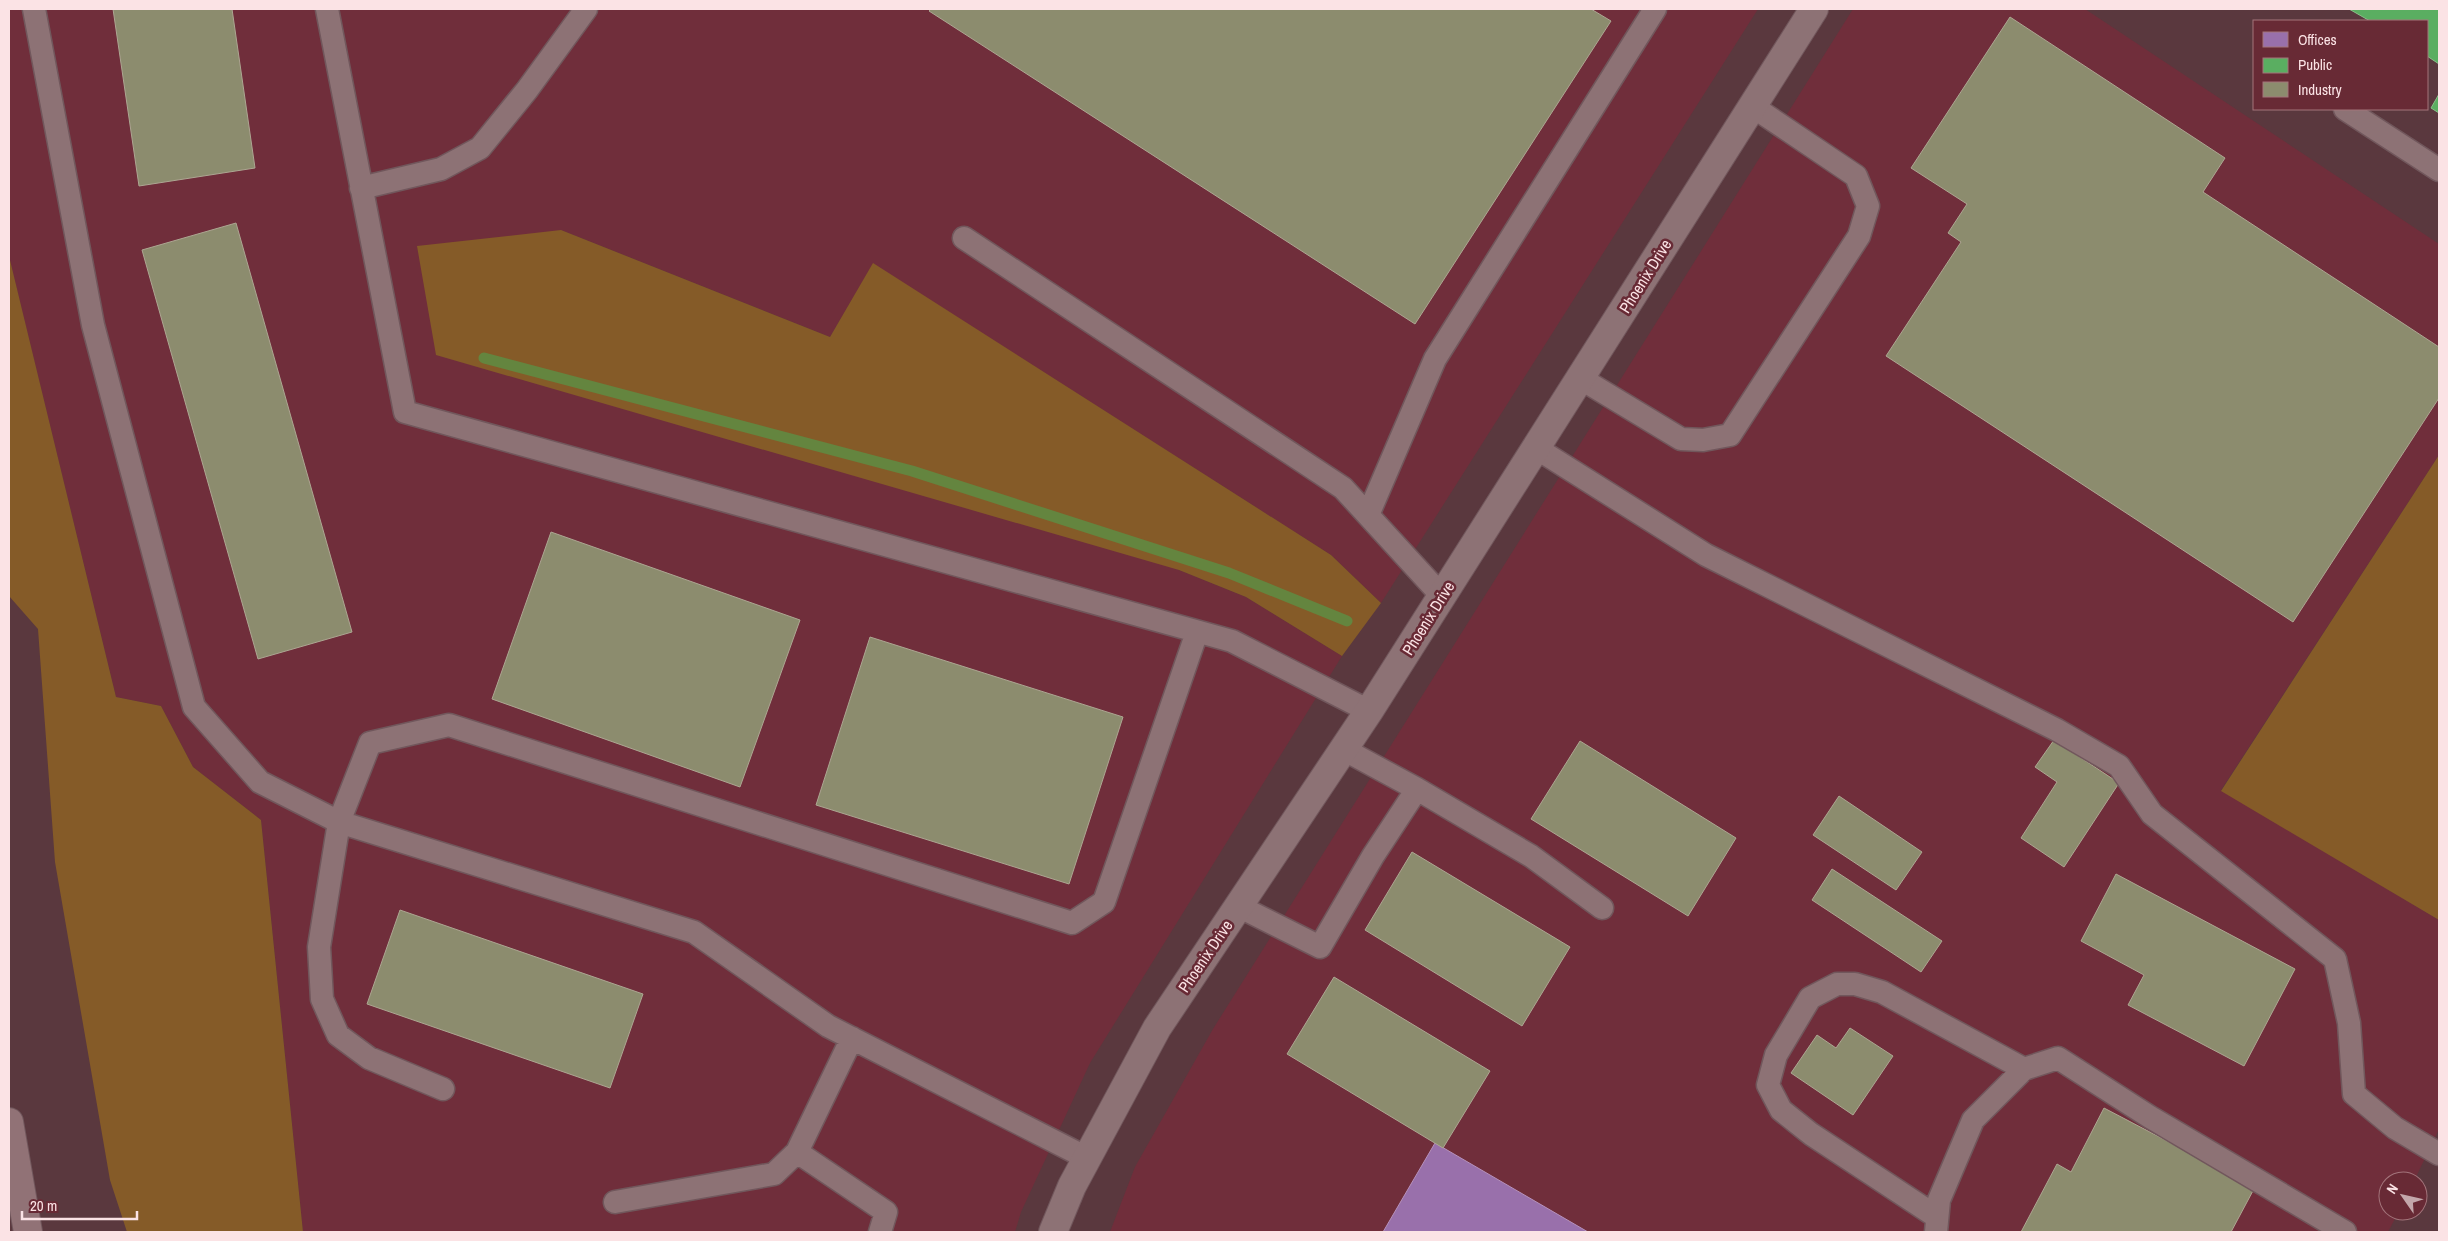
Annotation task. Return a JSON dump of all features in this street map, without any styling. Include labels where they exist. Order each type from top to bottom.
[{"type":"highway","points":[[9,1122],[28,1232]]},
{"type":"street","name":"Phoenix Drive","points":[[1054,1232],[1072,1186],[1156,1028],[1369,711],[1814,9]]},
{"type":"lane","points":[[34,9],[93,325],[194,707],[260,782],[339,822],[694,932],[828,1026],[1087,1158]]},
{"type":"lane","points":[[327,9],[405,412],[1232,642],[1369,711]]},
{"type":"lane","points":[[361,188],[441,169],[480,148],[527,90],[586,9]]},
{"type":"lane","points":[[1368,515],[1435,360],[1655,9]]},
{"type":"lane","points":[[1580,378],[1681,439],[1703,440],[1730,435],[1859,236],[1868,206],[1856,176],[1752,106]]},
{"type":"lane","points":[[2347,110],[2439,170]]},
{"type":"lane","points":[[964,238],[1343,488],[1442,596]]},
{"type":"lane","points":[[1536,448],[1706,555],[2057,730],[2119,766],[2152,814],[2335,959],[2349,1023],[2354,1094],[2395,1128],[2439,1154]]},
{"type":"lane","points":[[443,1089],[369,1058],[338,1034],[322,999],[319,947],[339,822],[370,743],[449,725],[1072,923],[1104,902],[1197,632]]},
{"type":"lane","points":[[1343,749],[1417,789],[1531,856],[1602,908]]},
{"type":"lane","points":[[1238,906],[1320,947],[1373,856],[1417,789]]},
{"type":"lane","points":[[2024,1069],[1882,992],[1855,984],[1837,984],[1810,998],[1776,1054],[1768,1085],[1781,1110],[1811,1134],[1936,1224],[1939,1200],[1972,1120],[2024,1069],[2058,1058],[2150,1117],[2346,1232]]},
{"type":"lane","points":[[615,1202],[774,1174],[797,1152],[852,1038]]},
{"type":"lane","points":[[797,1152],[886,1212],[880,1232]]},
{"type":"shaded area","points":[[9,9],[1758,9],[1381,603],[1331,555],[873,264],[830,337],[561,230],[1179,570],[1246,597],[1342,656],[1090,1063],[1021,1212],[1015,1232],[303,1232],[261,820],[193,767],[161,706],[116,697],[9,257]]},
{"type":"shaded area","points":[[1853,9],[2085,9],[2439,244],[2439,455],[2221,790],[2439,920],[2439,1129],[2419,1171],[2378,1171],[2378,1221],[2394,1221],[2388,1232],[1110,1232],[1135,1167],[1213,1029]]},
{"type":"shaded area","points":[[561,230],[830,337],[873,263],[1331,555],[1381,603],[1342,656],[1246,597],[1179,570],[436,355],[417,246]]},
{"type":"shaded area","points":[[9,256],[116,697],[161,706],[193,767],[261,820],[303,1232],[127,1232],[110,1180],[55,862],[38,629],[9,596]]},
{"type":"shaded area","points":[[2439,455],[2439,920],[2221,791]]},
{"type":"building: Offices","points":[[1435,1143],[1588,1232],[1383,1232]]},
{"type":"building: Public","points":[[2349,9],[2439,9],[2439,64],[2428,57],[2428,20],[2368,20]]},
{"type":"building: Public","points":[[2439,94],[2439,113],[2431,108]]},
{"type":"building: Industry","points":[[113,9],[232,9],[255,168],[139,186]]},
{"type":"building: Industry","points":[[931,9],[1591,9],[1611,21],[1415,324],[929,11]]},
{"type":"building: Industry","points":[[2010,17],[2225,158],[2203,192],[2439,347],[2439,398],[2293,622],[1886,356],[1961,242],[1948,233],[1967,204],[1911,168]]},
{"type":"building: Industry","points":[[236,223],[352,632],[258,659],[142,250]]},
{"type":"building: Industry","points":[[551,532],[800,620],[740,787],[492,699]]},
{"type":"building: Industry","points":[[870,637],[1123,717],[1069,884],[816,805]]},
{"type":"building: Industry","points":[[2054,740],[2119,783],[2064,867],[2021,838],[2057,782],[2035,767]]},
{"type":"building: Industry","points":[[1580,741],[1736,838],[1688,916],[1531,819]]},
{"type":"building: Industry","points":[[1839,796],[1922,852],[1896,890],[1813,835]]},
{"type":"building: Industry","points":[[1412,852],[1570,947],[1522,1026],[1365,930]]},
{"type":"building: Industry","points":[[1832,869],[1942,941],[1921,972],[1812,900]]},
{"type":"building: Industry","points":[[2116,874],[2295,969],[2244,1066],[2128,1005],[2144,975],[2081,941]]},
{"type":"building: Industry","points":[[400,910],[643,994],[610,1088],[367,1004]]},
{"type":"building: Industry","points":[[1334,977],[1490,1071],[1443,1148],[1287,1054]]},
{"type":"building: Industry","points":[[1850,1028],[1893,1056],[1853,1115],[1791,1073],[1817,1035],[1836,1048]]},
{"type":"building: Industry","points":[[2104,1108],[2255,1187],[2231,1232],[2021,1232],[2057,1164],[2071,1172]]},
{"type":"waterway","points":[[484,358],[912,471],[1229,573],[1347,621]]}]
